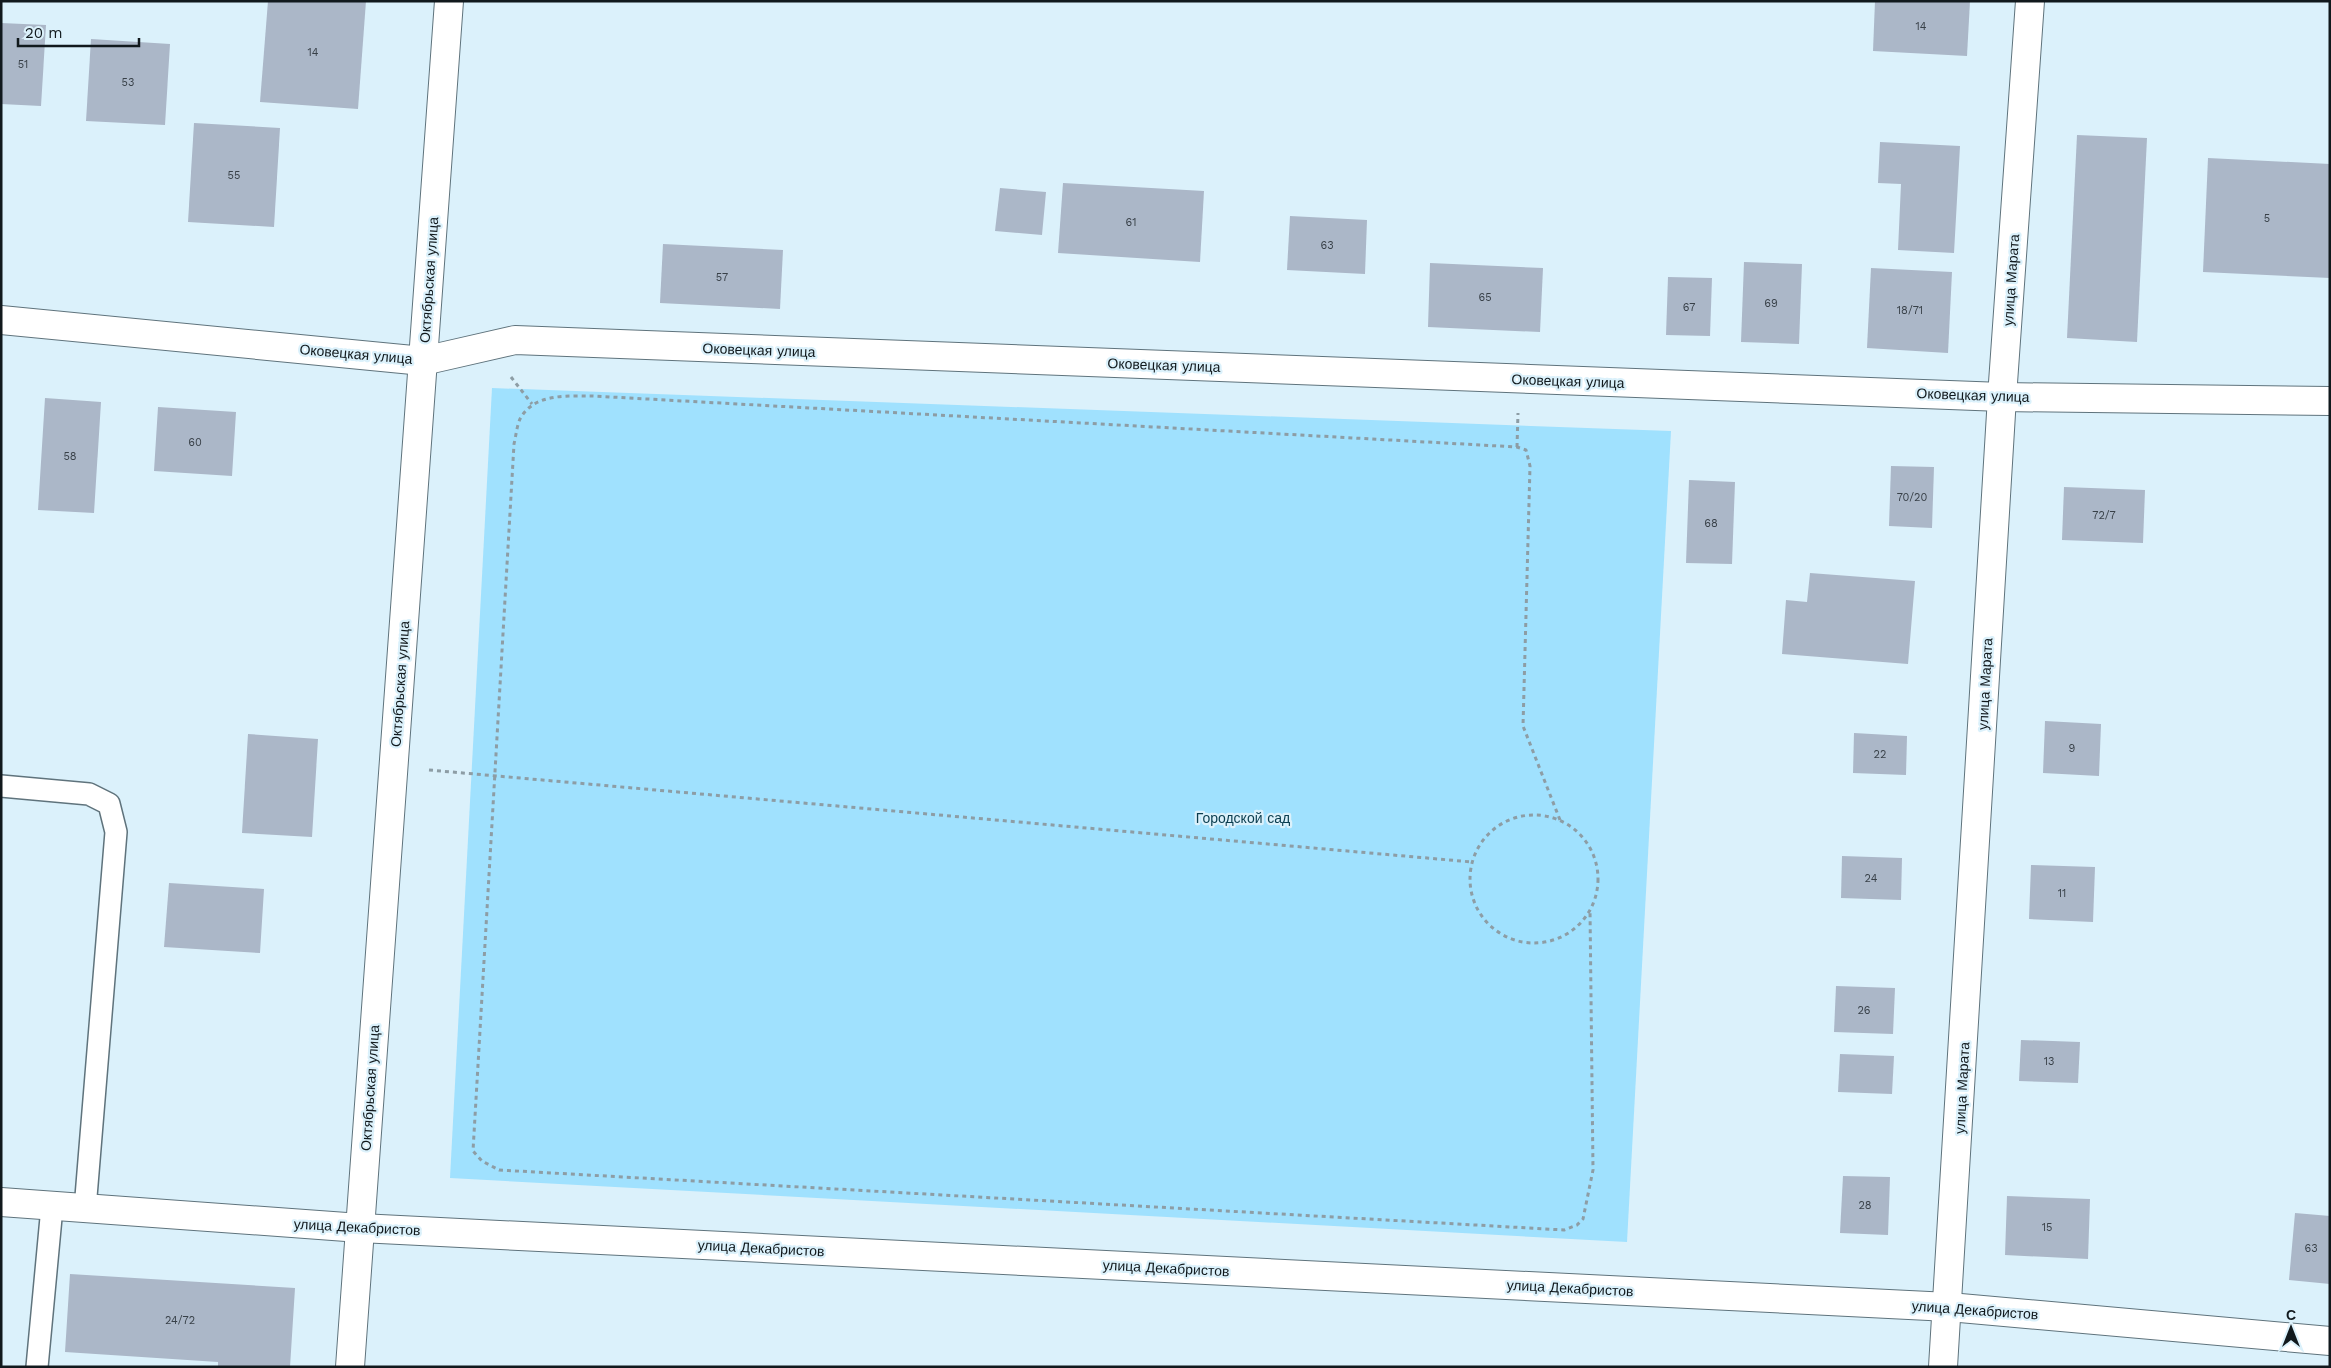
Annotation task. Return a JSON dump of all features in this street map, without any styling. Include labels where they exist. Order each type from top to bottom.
[{"type":"street","name":"Октябрьская улица","points":[[350,1367],[449,1]]},
{"type":"street","name":"улица Марата","points":[[1944,1367],[2002,397],[2030,1]]},
{"type":"street","name":"Оковецкая улица","points":[[1,320],[423,360],[516,340],[2002,397],[2330,401]]},
{"type":"street","name":"улица Декабристов","points":[[1,1202],[360,1228],[1949,1307],[2330,1341]]},
{"type":"lane","points":[[1,786],[89,794],[109,804],[114,816],[116,832],[85,1209]]},
{"type":"lane","points":[[37,1367],[52,1207]]},
{"type":"path","points":[[1560,820],[1523,726],[1530,466],[1526,450],[593,396],[558,396],[532,404],[520,418],[514,444],[474,1151],[482,1161],[499,1170],[1564,1230],[1577,1225],[1583,1219],[1593,1170],[1590,910]]},
{"type":"path","points":[[394,767],[1472,862]]},
{"type":"path","points":[[1538,815],[1560,820],[1578,832],[1591,850],[1598,870],[1597,891],[1590,910],[1577,926],[1560,938],[1540,943],[1520,942],[1500,934],[1485,920],[1474,903],[1470,883],[1472,862],[1481,842],[1496,827],[1516,817],[1538,815]]},
{"type":"green space","name":"Городской сад","points":[[492,388],[1671,431],[1627,1242],[450,1178]]},
{"type":"building","points":[[268,1],[366,1],[358,109],[260,102]]},
{"type":"building","points":[[1875,1],[1970,1],[1967,56],[1873,51]]},
{"type":"building","points":[[1,23],[46,25],[41,106],[1,104]]},
{"type":"building","points":[[91,39],[170,44],[165,125],[86,121]]},
{"type":"building","points":[[194,123],[280,128],[274,227],[188,222]]},
{"type":"building","points":[[2077,135],[2147,138],[2137,342],[2067,338]]},
{"type":"building","points":[[1880,142],[1960,146],[1954,253],[1898,250],[1901,184],[1878,183]]},
{"type":"building","points":[[2208,158],[2330,164],[2330,278],[2203,272]]},
{"type":"building","points":[[1063,183],[1204,191],[1200,262],[1058,253]]},
{"type":"building","points":[[1000,188],[1046,192],[1042,235],[995,231]]},
{"type":"building","points":[[1290,216],[1367,220],[1365,274],[1287,270]]},
{"type":"building","points":[[663,244],[783,250],[780,309],[660,303]]},
{"type":"building","points":[[1744,262],[1802,264],[1799,344],[1741,342]]},
{"type":"building","points":[[1430,263],[1543,268],[1540,332],[1428,327]]},
{"type":"building","points":[[1871,268],[1952,272],[1948,353],[1867,348]]},
{"type":"building","points":[[1668,277],[1712,278],[1710,336],[1666,335]]},
{"type":"building","points":[[45,398],[101,402],[94,513],[38,510]]},
{"type":"building","points":[[158,407],[236,412],[232,476],[154,471]]},
{"type":"building","points":[[1891,466],[1934,467],[1932,528],[1889,526]]},
{"type":"building","points":[[1689,480],[1735,482],[1732,564],[1686,563]]},
{"type":"building","points":[[2064,487],[2145,490],[2143,543],[2062,540]]},
{"type":"building","points":[[1810,573],[1915,581],[1908,664],[1782,654],[1786,600],[1807,602]]},
{"type":"building","points":[[2045,721],[2101,724],[2099,776],[2043,773]]},
{"type":"building","points":[[1854,733],[1907,736],[1906,775],[1853,773]]},
{"type":"building","points":[[248,734],[318,739],[312,837],[242,833]]},
{"type":"building","points":[[1842,856],[1902,858],[1901,900],[1841,898]]},
{"type":"building","points":[[2031,865],[2095,867],[2093,922],[2029,919]]},
{"type":"building","points":[[169,883],[264,889],[260,953],[164,947]]},
{"type":"building","points":[[1836,986],[1895,988],[1893,1034],[1834,1032]]},
{"type":"building","points":[[2021,1040],[2080,1042],[2078,1083],[2019,1081]]},
{"type":"building","points":[[1840,1054],[1894,1056],[1892,1094],[1838,1092]]},
{"type":"building","points":[[1843,1176],[1890,1177],[1888,1235],[1840,1233]]},
{"type":"building","points":[[2007,1196],[2090,1199],[2088,1259],[2005,1255]]},
{"type":"building","points":[[2295,1213],[2330,1216],[2330,1284],[2289,1280]]},
{"type":"building","points":[[70,1274],[295,1288],[290,1367],[218,1367],[218,1362],[65,1352]]}]
